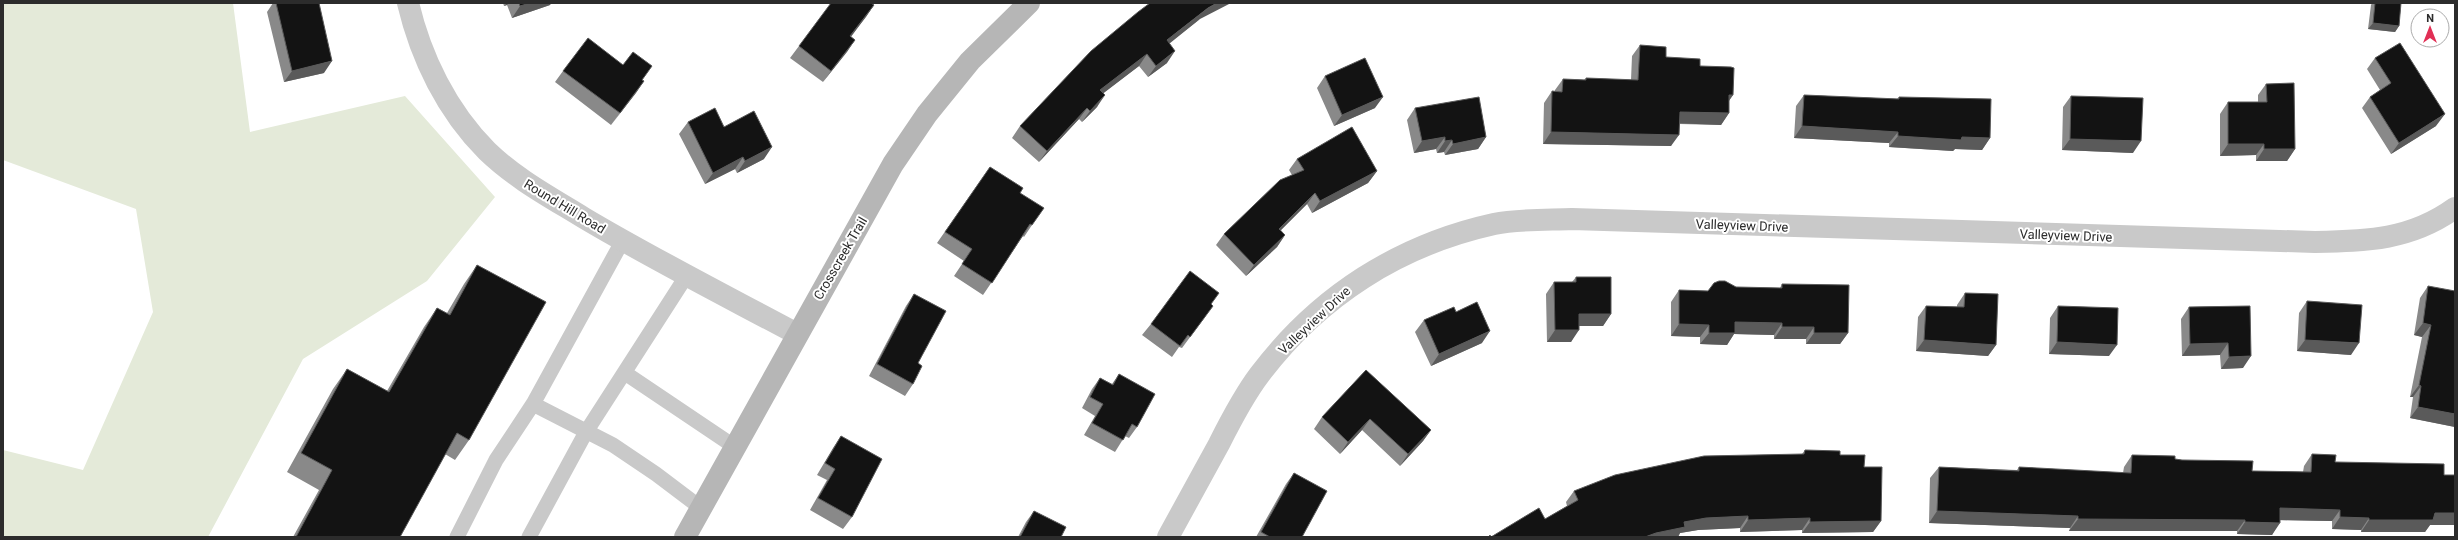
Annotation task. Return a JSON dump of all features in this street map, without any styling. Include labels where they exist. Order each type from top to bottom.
[{"type":"street","name":"Round Hill Road","points":[[408,3],[413,25],[425,58],[441,90],[458,117],[487,150],[523,181],[623,240],[797,334]]},
{"type":"street","name":"Crosscreek Trail","points":[[685,537],[893,164],[927,114],[970,61],[1029,3]]},
{"type":"street","name":"Valleyview Drive","points":[[1168,537],[1240,405],[1260,374],[1286,344],[1323,308],[1357,281],[1396,257],[1431,243],[1495,224],[1572,219],[2315,242],[2370,241],[2408,233],[2445,216],[2455,208]]},
{"type":"lane","points":[[457,537],[496,460],[533,404],[623,240]]},
{"type":"lane","points":[[529,537],[586,432],[686,274]]},
{"type":"lane","points":[[624,373],[736,447]]},
{"type":"lane","points":[[533,404],[619,449],[701,508]]},
{"type":"green space","points":[[3,3],[233,3],[250,132],[405,96],[495,197],[427,281],[303,359],[208,537],[3,537],[3,450],[83,470],[153,312],[136,209],[3,160]]},
{"type":"building","points":[[276,3],[319,3],[332,61],[292,71]]},
{"type":"building","points":[[519,3],[530,3],[520,6]]},
{"type":"building","points":[[831,3],[871,3],[874,5],[850,36],[855,40],[831,71],[799,46]]},
{"type":"building","points":[[1150,3],[1217,3],[1208,8],[1167,40],[1175,51],[1156,66],[1147,54],[1100,90],[1105,95],[1090,111],[1087,108],[1047,151],[1020,126],[1091,51]]},
{"type":"building","points":[[2375,3],[2401,3],[2399,26],[2373,23]]},
{"type":"building","points":[[588,38],[623,65],[633,52],[652,66],[642,80],[644,81],[620,113],[563,71]]},
{"type":"building","points":[[2400,43],[2445,114],[2399,143],[2370,97],[2391,83],[2375,58]]},
{"type":"building","points":[[1640,45],[1666,47],[1666,57],[1700,59],[1700,66],[1734,68],[1733,95],[1729,95],[1729,113],[1680,112],[1679,135],[1551,132],[1552,91],[1562,92],[1563,79],[1586,80],[1586,78],[1638,80]]},
{"type":"building","points":[[1365,58],[1383,97],[1342,115],[1325,76]]},
{"type":"building","points":[[2294,83],[2295,149],[2264,149],[2264,144],[2228,144],[2228,102],[2267,102],[2266,84]]},
{"type":"building","points":[[1804,95],[1899,99],[1899,97],[1991,99],[1990,138],[1962,137],[1961,140],[1898,136],[1898,132],[1802,126]]},
{"type":"building","points":[[2071,96],[2143,98],[2141,141],[2070,139]]},
{"type":"building","points":[[1479,97],[1486,137],[1453,144],[1452,140],[1445,141],[1445,137],[1422,141],[1415,108]]},
{"type":"building","points":[[715,108],[724,127],[754,111],[772,147],[745,161],[743,157],[713,173],[688,122]]},
{"type":"building","points":[[1352,127],[1377,171],[1320,201],[1315,193],[1279,229],[1285,235],[1254,265],[1224,234],[1280,180],[1304,170],[1297,159]]},
{"type":"building","points":[[990,167],[1023,188],[1020,193],[1044,208],[1032,225],[1030,224],[992,283],[962,264],[972,249],[945,232]]},
{"type":"building","points":[[477,265],[546,302],[469,440],[457,433],[400,537],[296,537],[332,470],[301,453],[347,369],[389,392],[437,308],[450,315]]},
{"type":"building","points":[[1190,271],[1219,293],[1211,304],[1213,306],[1190,337],[1188,335],[1180,346],[1151,324]]},
{"type":"building","points":[[1576,277],[1611,277],[1611,314],[1579,314],[1579,330],[1555,330],[1554,282],[1576,282]]},
{"type":"building","points":[[1725,281],[1736,287],[1782,288],[1782,284],[1849,285],[1848,333],[1814,333],[1814,327],[1782,327],[1782,323],[1735,322],[1735,333],[1709,333],[1709,325],[1679,324],[1679,290],[1708,291],[1714,283]]},
{"type":"building","points":[[2428,286],[2455,291],[2455,414],[2418,407],[2421,386],[2419,385],[2431,325],[2423,323]]},
{"type":"building","points":[[1965,293],[1998,294],[1996,345],[1924,340],[1926,306],[1964,307]]},
{"type":"building","points":[[914,294],[946,311],[918,363],[922,366],[913,384],[877,364]]},
{"type":"building","points":[[2307,301],[2362,305],[2359,343],[2305,340]]},
{"type":"building","points":[[1477,302],[1490,331],[1439,354],[1424,320],[1454,307],[1456,312]]},
{"type":"building","points":[[2058,306],[2118,308],[2117,345],[2057,342]]},
{"type":"building","points":[[2250,306],[2251,356],[2229,357],[2228,343],[2190,344],[2189,307]]},
{"type":"building","points":[[1366,370],[1431,430],[1408,454],[1370,419],[1348,442],[1322,417]]},
{"type":"building","points":[[1119,374],[1155,394],[1137,427],[1132,424],[1123,440],[1092,423],[1103,404],[1090,397],[1100,378],[1113,385]]},
{"type":"building","points":[[841,436],[882,459],[852,517],[818,498],[835,469],[825,463]]},
{"type":"building","points":[[1805,450],[1840,451],[1840,455],[1865,455],[1864,467],[1882,467],[1881,521],[1810,522],[1810,518],[1748,520],[1748,516],[1706,518],[1684,522],[1685,527],[1656,533],[1645,537],[1491,537],[1539,508],[1545,519],[1578,500],[1574,491],[1615,475],[1704,456],[1804,454]]},
{"type":"building","points":[[2312,454],[2336,455],[2335,462],[2444,464],[2444,475],[2455,475],[2455,513],[2435,513],[2433,520],[2369,520],[2369,518],[2340,517],[2340,510],[2280,508],[2280,523],[2245,522],[2245,520],[2078,519],[2078,516],[1937,511],[1939,467],[2019,471],[2019,467],[2131,473],[2132,455],[2175,456],[2175,459],[2182,460],[2253,461],[2252,471],[2311,472]]},
{"type":"building","points":[[1294,473],[1327,491],[1302,537],[1270,537],[1261,532]]},
{"type":"building","points":[[1034,511],[1066,527],[1061,537],[1020,537]]}]
